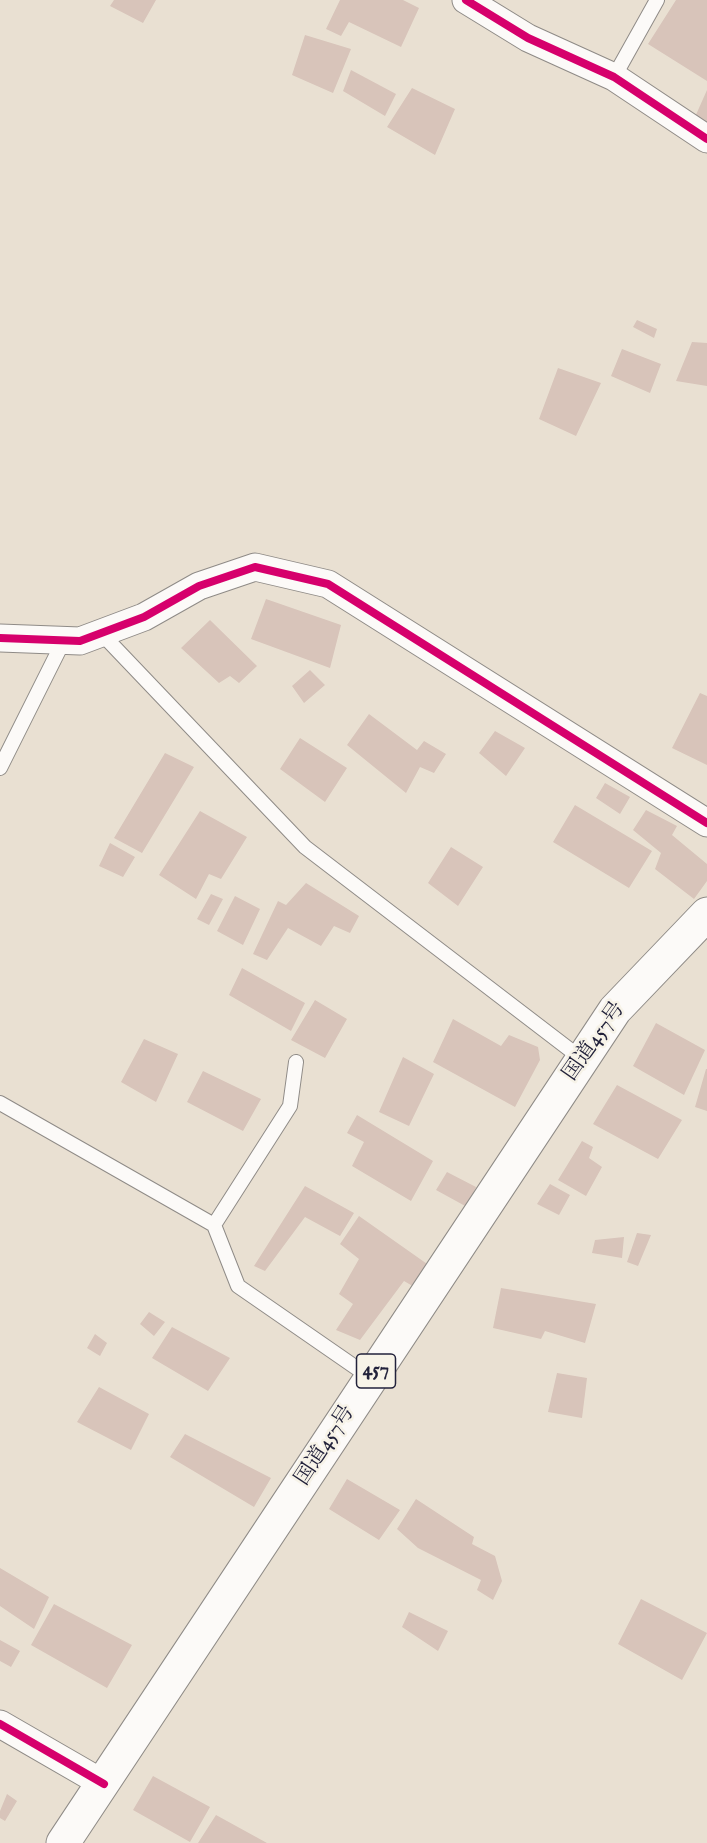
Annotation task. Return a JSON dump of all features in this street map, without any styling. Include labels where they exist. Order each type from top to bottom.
[{"type":"highway","name":"国道457号","points":[[63,1843],[615,1010],[707,914]]},
{"type":"street","points":[[466,0],[528,38],[614,77],[707,139]]},
{"type":"street","points":[[0,638],[80,641],[144,617],[199,586],[255,567],[328,584],[707,823]]},
{"type":"street","points":[[0,1724],[104,1784]]},
{"type":"lane","points":[[614,77],[657,0]]},
{"type":"lane","points":[[101,633],[305,847],[582,1059]]},
{"type":"lane","points":[[0,768],[64,640]]},
{"type":"lane","points":[[214,1225],[290,1106],[296,1062]]},
{"type":"lane","points":[[0,1103],[214,1225],[238,1286],[371,1378]]},
{"type":"building","points":[[114,0],[156,0],[143,23],[110,6]]},
{"type":"building","points":[[340,0],[403,0],[419,8],[401,47],[349,22],[341,36],[326,29]]},
{"type":"building","points":[[676,0],[707,0],[707,81],[648,44]]},
{"type":"building","points":[[305,35],[351,49],[333,93],[292,75]]},
{"type":"building","points":[[351,70],[396,94],[385,116],[343,91]]},
{"type":"building","points":[[412,88],[455,109],[435,155],[387,127]]},
{"type":"building","points":[[707,90],[707,123],[695,117]]},
{"type":"building","points":[[637,320],[657,329],[654,338],[633,327]]},
{"type":"building","points":[[692,342],[707,343],[707,386],[676,381]]},
{"type":"building","points":[[622,349],[661,364],[650,393],[611,376]]},
{"type":"building","points":[[558,368],[601,383],[576,436],[539,419]]},
{"type":"building","points":[[266,599],[341,625],[330,668],[251,639]]},
{"type":"building","points":[[210,620],[257,666],[239,683],[230,676],[219,683],[181,648]]},
{"type":"building","points":[[310,670],[325,685],[304,703],[292,686]]},
{"type":"building","points":[[700,693],[707,696],[707,765],[672,748]]},
{"type":"building","points":[[369,714],[417,750],[424,741],[446,754],[434,773],[420,767],[406,793],[347,745]]},
{"type":"building","points":[[495,731],[525,748],[506,776],[479,753]]},
{"type":"building","points":[[300,738],[347,768],[325,802],[280,769]]},
{"type":"building","points":[[165,753],[194,767],[142,853],[114,838]]},
{"type":"building","points":[[605,783],[630,797],[620,814],[596,798]]},
{"type":"building","points":[[575,805],[652,851],[629,888],[553,842]]},
{"type":"building","points":[[646,810],[677,826],[672,835],[707,864],[707,881],[694,899],[655,869],[661,853],[633,830]]},
{"type":"building","points":[[200,811],[247,837],[221,879],[209,874],[196,899],[159,875]]},
{"type":"building","points":[[110,843],[135,857],[123,877],[99,866]]},
{"type":"building","points":[[451,847],[483,867],[458,906],[428,883]]},
{"type":"building","points":[[306,883],[359,916],[350,933],[334,926],[321,946],[288,928],[267,960],[253,954],[278,901],[286,905]]},
{"type":"building","points":[[211,894],[223,899],[209,925],[197,919]]},
{"type":"building","points":[[235,896],[260,909],[243,945],[217,931]]},
{"type":"building","points":[[242,968],[305,1003],[291,1031],[229,995]]},
{"type":"building","points":[[315,1000],[347,1019],[325,1058],[291,1040]]},
{"type":"building","points":[[453,1019],[501,1046],[509,1035],[538,1047],[540,1060],[515,1107],[433,1062]]},
{"type":"building","points":[[656,1023],[705,1050],[684,1095],[633,1066]]},
{"type":"building","points":[[144,1039],[178,1054],[156,1102],[121,1082]]},
{"type":"building","points":[[403,1057],[434,1074],[409,1126],[379,1112]]},
{"type":"building","points":[[707,1069],[707,1111],[695,1107]]},
{"type":"building","points":[[203,1071],[261,1099],[243,1131],[187,1102]]},
{"type":"building","points":[[617,1085],[682,1120],[658,1159],[593,1124]]},
{"type":"building","points":[[357,1115],[433,1161],[411,1201],[352,1166],[364,1142],[347,1133]]},
{"type":"building","points":[[582,1141],[593,1147],[589,1158],[602,1167],[586,1196],[558,1180]]},
{"type":"building","points":[[447,1172],[476,1187],[467,1207],[436,1190]]},
{"type":"building","points":[[550,1184],[570,1195],[559,1215],[537,1204]]},
{"type":"building","points":[[305,1186],[354,1213],[340,1236],[305,1217],[265,1271],[254,1266]]},
{"type":"building","points":[[359,1216],[430,1266],[416,1288],[404,1281],[360,1340],[336,1330],[353,1304],[339,1294],[359,1259],[340,1244]]},
{"type":"building","points":[[637,1233],[651,1235],[638,1266],[627,1262]]},
{"type":"building","points":[[624,1237],[622,1258],[592,1253],[595,1240]]},
{"type":"building","points":[[501,1288],[596,1304],[585,1343],[545,1331],[541,1339],[493,1328]]},
{"type":"building","points":[[149,1312],[165,1322],[154,1336],[140,1324]]},
{"type":"building","points":[[172,1327],[230,1358],[208,1391],[152,1358]]},
{"type":"building","points":[[95,1334],[107,1343],[100,1356],[87,1348]]},
{"type":"building","points":[[557,1373],[587,1378],[582,1418],[548,1412]]},
{"type":"building","points":[[99,1387],[149,1414],[131,1450],[77,1422]]},
{"type":"building","points":[[185,1434],[271,1478],[254,1507],[170,1457]]},
{"type":"building","points":[[347,1479],[400,1510],[379,1540],[329,1509]]},
{"type":"building","points":[[416,1499],[474,1537],[472,1544],[495,1556],[502,1581],[493,1600],[477,1590],[481,1580],[418,1548],[397,1529]]},
{"type":"building","points":[[0,1568],[49,1597],[34,1629],[0,1606]]},
{"type":"building","points":[[641,1599],[707,1633],[682,1680],[618,1644]]},
{"type":"building","points":[[54,1604],[132,1645],[107,1688],[31,1645]]},
{"type":"building","points":[[409,1612],[448,1631],[438,1651],[402,1627]]},
{"type":"building","points":[[0,1640],[20,1651],[11,1667],[0,1661]]},
{"type":"building","points":[[153,1776],[210,1807],[190,1842],[133,1810]]},
{"type":"building","points":[[7,1794],[17,1801],[5,1821],[0,1818],[0,1811]]},
{"type":"building","points":[[216,1815],[267,1843],[198,1843]]},
{"type":"cycle path","points":[[466,0],[528,38],[614,77],[707,139]]},
{"type":"cycle path","points":[[0,638],[80,641],[144,617],[199,586],[255,567],[328,584],[707,823]]},
{"type":"cycle path","points":[[0,1724],[104,1784]]}]
